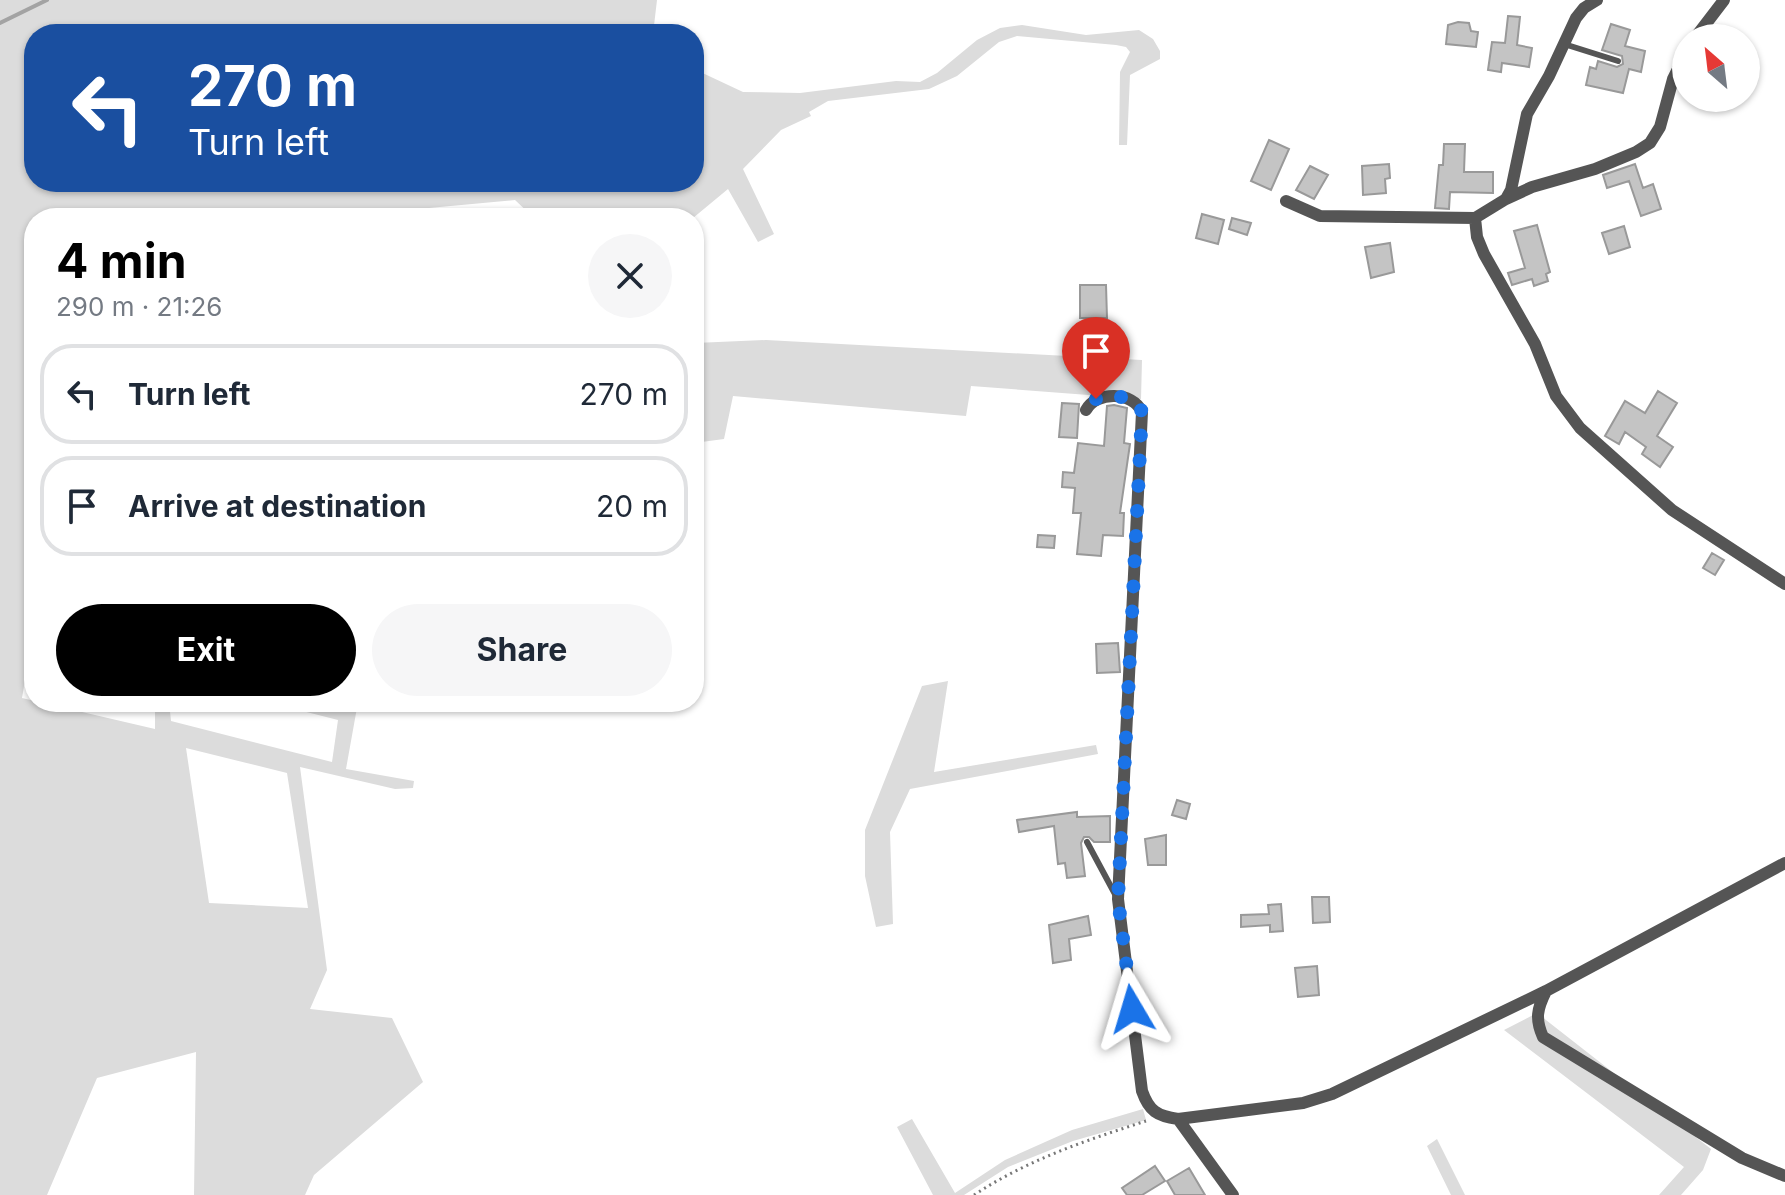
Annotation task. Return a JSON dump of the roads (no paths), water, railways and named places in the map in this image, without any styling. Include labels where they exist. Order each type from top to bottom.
[{"type":"street","points":[[1506,199],[1515,178],[1527,114],[1576,18],[1597,0]]},
{"type":"street","points":[[1706,24],[1724,0]]},
{"type":"street","points":[[1286,201],[1320,216],[1475,218],[1532,187],[1595,169],[1650,143],[1660,127],[1672,83]]},
{"type":"street","points":[[1475,218],[1477,237],[1484,254],[1535,344],[1556,396],[1580,428],[1672,510],[1785,584]]},
{"type":"street","points":[[1086,410],[1090,403],[1105,397],[1128,398],[1139,405],[1142,412],[1118,899],[1142,1091],[1147,1107],[1160,1116],[1178,1119],[1303,1103],[1332,1094],[1546,991],[1785,863]]},
{"type":"street","points":[[1546,991],[1538,1008],[1537,1023],[1543,1037],[1742,1158],[1785,1176]]},
{"type":"street","points":[[1178,1119],[1233,1195]]},
{"type":"lane","points":[[1564,44],[1618,61]]},
{"type":"lane","points":[[1087,842],[1118,899]]},
{"type":"waterway","points":[[0,23],[47,0]]}]
